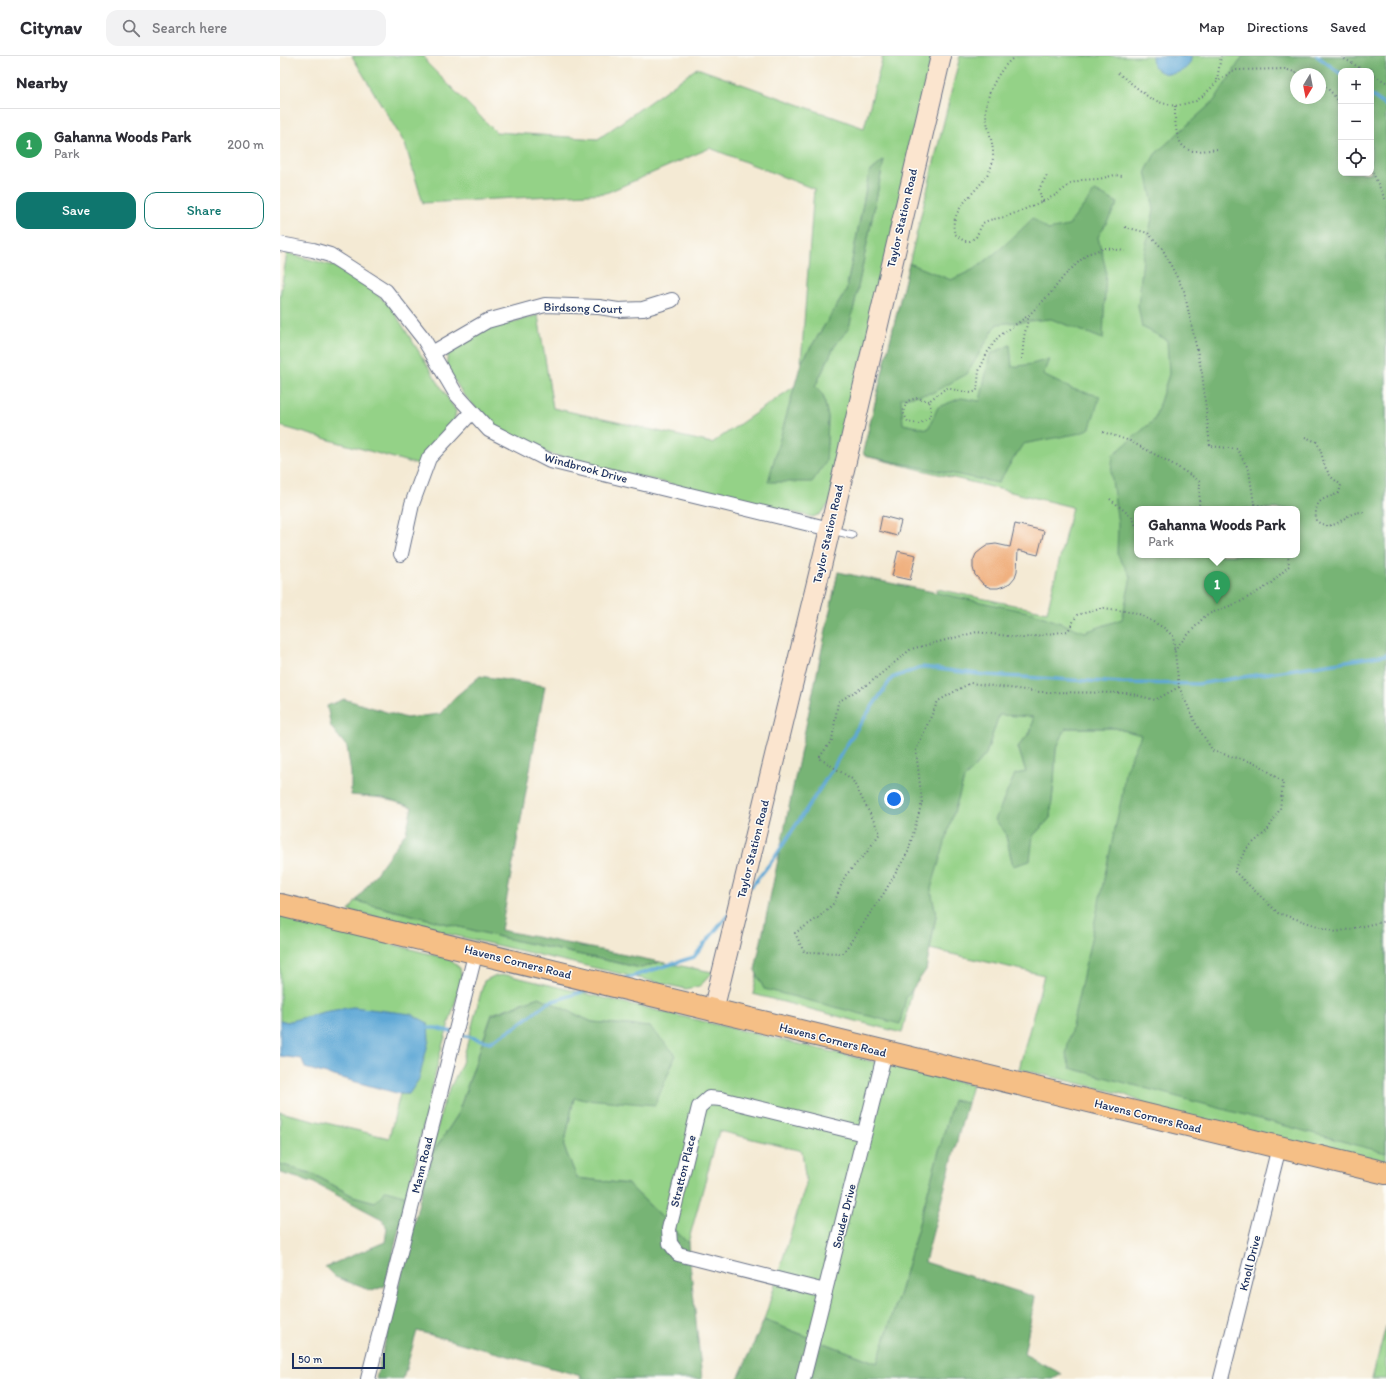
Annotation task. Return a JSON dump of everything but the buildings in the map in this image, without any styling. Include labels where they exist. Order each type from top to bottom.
[{"type":"main road","name":"Taylor Station Road","points":[[713,1011],[830,529],[941,56]]},
{"type":"main road","name":"Havens Corners Road","points":[[280,905],[476,951],[713,1011],[1386,1173]]},
{"type":"street","name":"Windbrook Drive","points":[[280,244],[313,250],[330,255],[386,291],[423,338],[456,394],[490,430],[550,461],[830,529]]},
{"type":"street","name":"Birdsong Court","points":[[432,353],[486,321],[545,305],[599,307],[618,310],[643,309],[672,300]]},
{"type":"street","points":[[401,554],[412,504],[429,458],[472,412]]},
{"type":"street","name":"Mann Road","points":[[368,1379],[476,951]]},
{"type":"street","name":"Souder Drive","points":[[803,1379],[885,1052]]},
{"type":"street","name":"Stratton Place","points":[[825,1291],[678,1254],[670,1243],[669,1230],[699,1107],[709,1098],[720,1099],[864,1134]]},
{"type":"street","name":"Knoll Drive","points":[[1221,1379],[1279,1147]]},
{"type":"lane","points":[[830,529],[852,535]]},
{"type":"path","points":[[1217,82],[1221,56]]},
{"type":"path","points":[[1342,56],[1360,68]]},
{"type":"path","points":[[1012,59],[1006,64],[995,81],[986,110],[993,150],[990,167],[982,181],[957,214],[953,224],[955,234],[964,241],[970,240],[976,237],[983,223],[1042,202],[1056,195],[1072,183],[1114,175],[1122,176]]},
{"type":"path","points":[[1118,73],[1151,99],[1175,106],[1196,101],[1217,82],[1234,70],[1285,69],[1290,71]]},
{"type":"path","points":[[1374,76],[1386,82]]},
{"type":"path","points":[[1326,87],[1334,94],[1339,104]]},
{"type":"path","points":[[1175,106],[1175,127],[1183,146],[1193,151],[1217,149]]},
{"type":"path","points":[[1042,202],[1039,189],[1047,175]]},
{"type":"path","points":[[1374,175],[1386,201]]},
{"type":"path","points":[[1126,227],[1148,233],[1162,248],[1184,291],[1202,373],[1210,446],[1237,449],[1249,470],[1254,504],[1263,506]]},
{"type":"path","points":[[929,401],[946,388],[971,393],[977,391],[979,371],[987,353],[998,337],[1029,315],[1050,294],[1064,276],[1087,254],[1105,248],[1125,251]]},
{"type":"path","points":[[1022,359],[1024,337],[1029,315]]},
{"type":"path","points":[[917,398],[929,401],[931,409],[930,417],[919,424],[908,422],[903,412],[907,401],[917,398]]},
{"type":"path","points":[[1103,432],[1130,441],[1171,463],[1200,481],[1198,506]]},
{"type":"path","points":[[1305,438],[1317,442],[1325,468],[1331,477],[1340,485],[1339,493],[1321,501],[1315,509],[1316,521],[1323,525],[1338,524],[1355,512],[1365,512]]},
{"type":"path","points":[[1110,499],[1132,517],[1134,521]]},
{"type":"path","points":[[1174,650],[1206,615],[1240,602],[1269,585],[1289,566],[1288,558]]},
{"type":"path","points":[[1179,686],[1155,700],[1128,693],[1040,692],[970,683],[938,701],[916,750],[922,802],[908,852],[884,893],[843,953],[804,952],[795,933],[818,918],[834,903],[845,876],[880,833],[852,779],[819,758],[832,740],[838,702],[871,682],[911,649],[978,632],[1023,638],[1068,631],[1077,616],[1104,608],[1137,613],[1164,628],[1173,636],[1179,686],[1197,726],[1214,751],[1258,764],[1283,782],[1280,809],[1267,831],[1247,848],[1234,871],[1278,913],[1336,932],[1386,921]]},
{"type":"green space","points":[[352,56],[424,56],[427,63],[496,132],[598,139],[697,68],[864,128],[883,56],[933,56],[831,502],[820,514],[813,517],[615,471],[547,453],[493,426],[463,394],[446,367],[448,353],[485,330],[538,315],[553,408],[712,443],[795,386],[769,481],[827,445],[828,417],[823,395],[815,387],[834,347],[849,327],[884,160],[869,173],[846,291],[801,363],[814,189],[710,148],[606,193],[423,203],[405,144]]},
{"type":"green space","points":[[960,56],[1386,56],[1386,1167],[1171,1115],[1123,1094],[1019,1069],[1044,975],[930,949],[936,916],[933,901],[902,1033],[753,994],[838,572],[935,595],[937,589],[1047,612],[1072,507],[865,456],[863,452]],"holes":[[[980,699],[1131,723],[1129,732],[1115,728],[1066,728],[1056,749],[1050,818],[1033,836],[1013,865],[1005,832],[1026,772],[1018,747],[1031,731],[1033,717],[999,714],[986,754],[964,779],[953,815]]]},
{"type":"green space","points":[[1243,56],[1386,56],[1386,1153],[1070,1068],[1066,1054],[1122,796],[1125,771],[1141,735],[1115,728],[1066,728],[1056,749],[1050,818],[1033,836],[1030,861],[1013,866],[1005,832],[995,820],[1015,774],[1026,772],[1018,747],[1031,731],[1033,717],[999,715],[986,754],[964,779],[931,889],[936,916],[926,970],[906,998],[900,1024],[764,989],[755,970],[838,572],[1033,613],[1085,632],[1122,619],[1131,577],[1117,554],[1118,524],[1111,473],[1113,455],[1154,420],[1169,374],[1167,340],[1142,327],[1138,306],[1143,258],[1154,210],[1146,171],[1155,154],[1214,101]]},
{"type":"green space","points":[[884,160],[849,328],[834,347],[815,387],[823,395],[828,417],[826,462],[812,482],[768,482],[801,363],[846,291],[869,173]]},
{"type":"green space","points":[[1095,191],[1118,203],[1098,237],[1106,270],[1103,339],[1051,319],[997,324],[967,374],[932,393],[901,398],[903,424],[928,429],[938,407],[961,398],[980,401],[990,354],[1010,345],[1012,367],[1032,364],[1049,359],[1043,375],[1072,389],[1100,396],[1090,428],[1081,433],[1023,444],[998,483],[865,456],[863,452],[909,263],[951,280],[982,264],[990,258],[1033,218],[1048,230],[1068,226]]},
{"type":"green space","points":[[287,253],[334,266],[374,291],[391,307],[456,411],[454,421],[419,465],[280,426],[280,296]]},
{"type":"green space","points":[[480,676],[545,686],[501,930],[660,962],[641,968],[504,938],[356,901],[406,832],[412,807],[383,798],[351,795],[351,773],[347,747],[331,727],[327,706],[344,699],[406,718],[440,714],[455,697]]},
{"type":"green space","points":[[356,901],[504,938],[641,968],[660,962],[713,972],[700,986],[686,989],[349,911]]},
{"type":"green space","points":[[280,915],[449,959],[460,968],[462,980],[441,1050],[407,1196],[386,1191],[375,1202],[353,1196],[313,1174],[280,1164],[280,1112],[389,1138],[400,1094],[409,1094],[324,1012],[287,1022],[280,1020]]},
{"type":"green space","points":[[507,975],[972,1085],[967,1103],[953,1101],[901,1289],[877,1363],[764,1320],[806,1184],[802,1151],[719,1131],[688,1243],[628,1184],[577,1178],[564,1147],[574,1098],[650,1027],[592,1022],[539,997],[492,1014],[457,1116],[430,1157],[444,1101],[462,1063],[484,981],[494,976]]},
{"type":"green space","points":[[539,997],[592,1022],[650,1027],[676,1055],[655,1105],[574,1098],[564,1147],[577,1178],[628,1184],[688,1243],[702,1379],[580,1379],[581,1376],[417,1331],[403,1379],[376,1379],[430,1157],[457,1116],[492,1015]]},
{"type":"green space","points":[[953,1100],[967,1103],[925,1262],[1035,1297],[1024,1354],[1062,1374],[1053,1379],[738,1379],[764,1320],[877,1363],[901,1289]]},
{"type":"green space","points":[[280,1164],[313,1174],[353,1196],[375,1202],[386,1190],[407,1196],[385,1286],[372,1291],[335,1277],[325,1267],[385,1242],[387,1228],[382,1219],[312,1182],[280,1173]]},
{"type":"green space","points":[[1386,1326],[1386,1379],[1372,1379]]},
{"type":"water","points":[[1152,56],[1191,56],[1190,63],[1186,68],[1172,74],[1164,73],[1158,70],[1153,65]]},
{"type":"water","points":[[353,1007],[411,1014],[428,1023],[429,1040],[419,1079],[409,1094],[400,1094],[305,1068],[302,1059],[280,1056],[280,1020],[287,1022],[324,1012]]},
{"type":"waterway","points":[[1317,56],[1338,72]]},
{"type":"waterway","points":[[1374,97],[1386,106]]},
{"type":"waterway","points":[[752,886],[775,857],[856,730],[892,678],[922,667],[986,675],[1122,683],[1198,684],[1386,655]]},
{"type":"waterway","points":[[624,979],[694,957],[728,915]]},
{"type":"waterway","points":[[458,1034],[490,1042],[517,1026],[547,1003],[591,989]]},
{"type":"waterway","points":[[425,1028],[436,1028],[452,1032]]},
{"type":"place","name":"Gahanna Woods Park","points":[[1217,604]]}]
